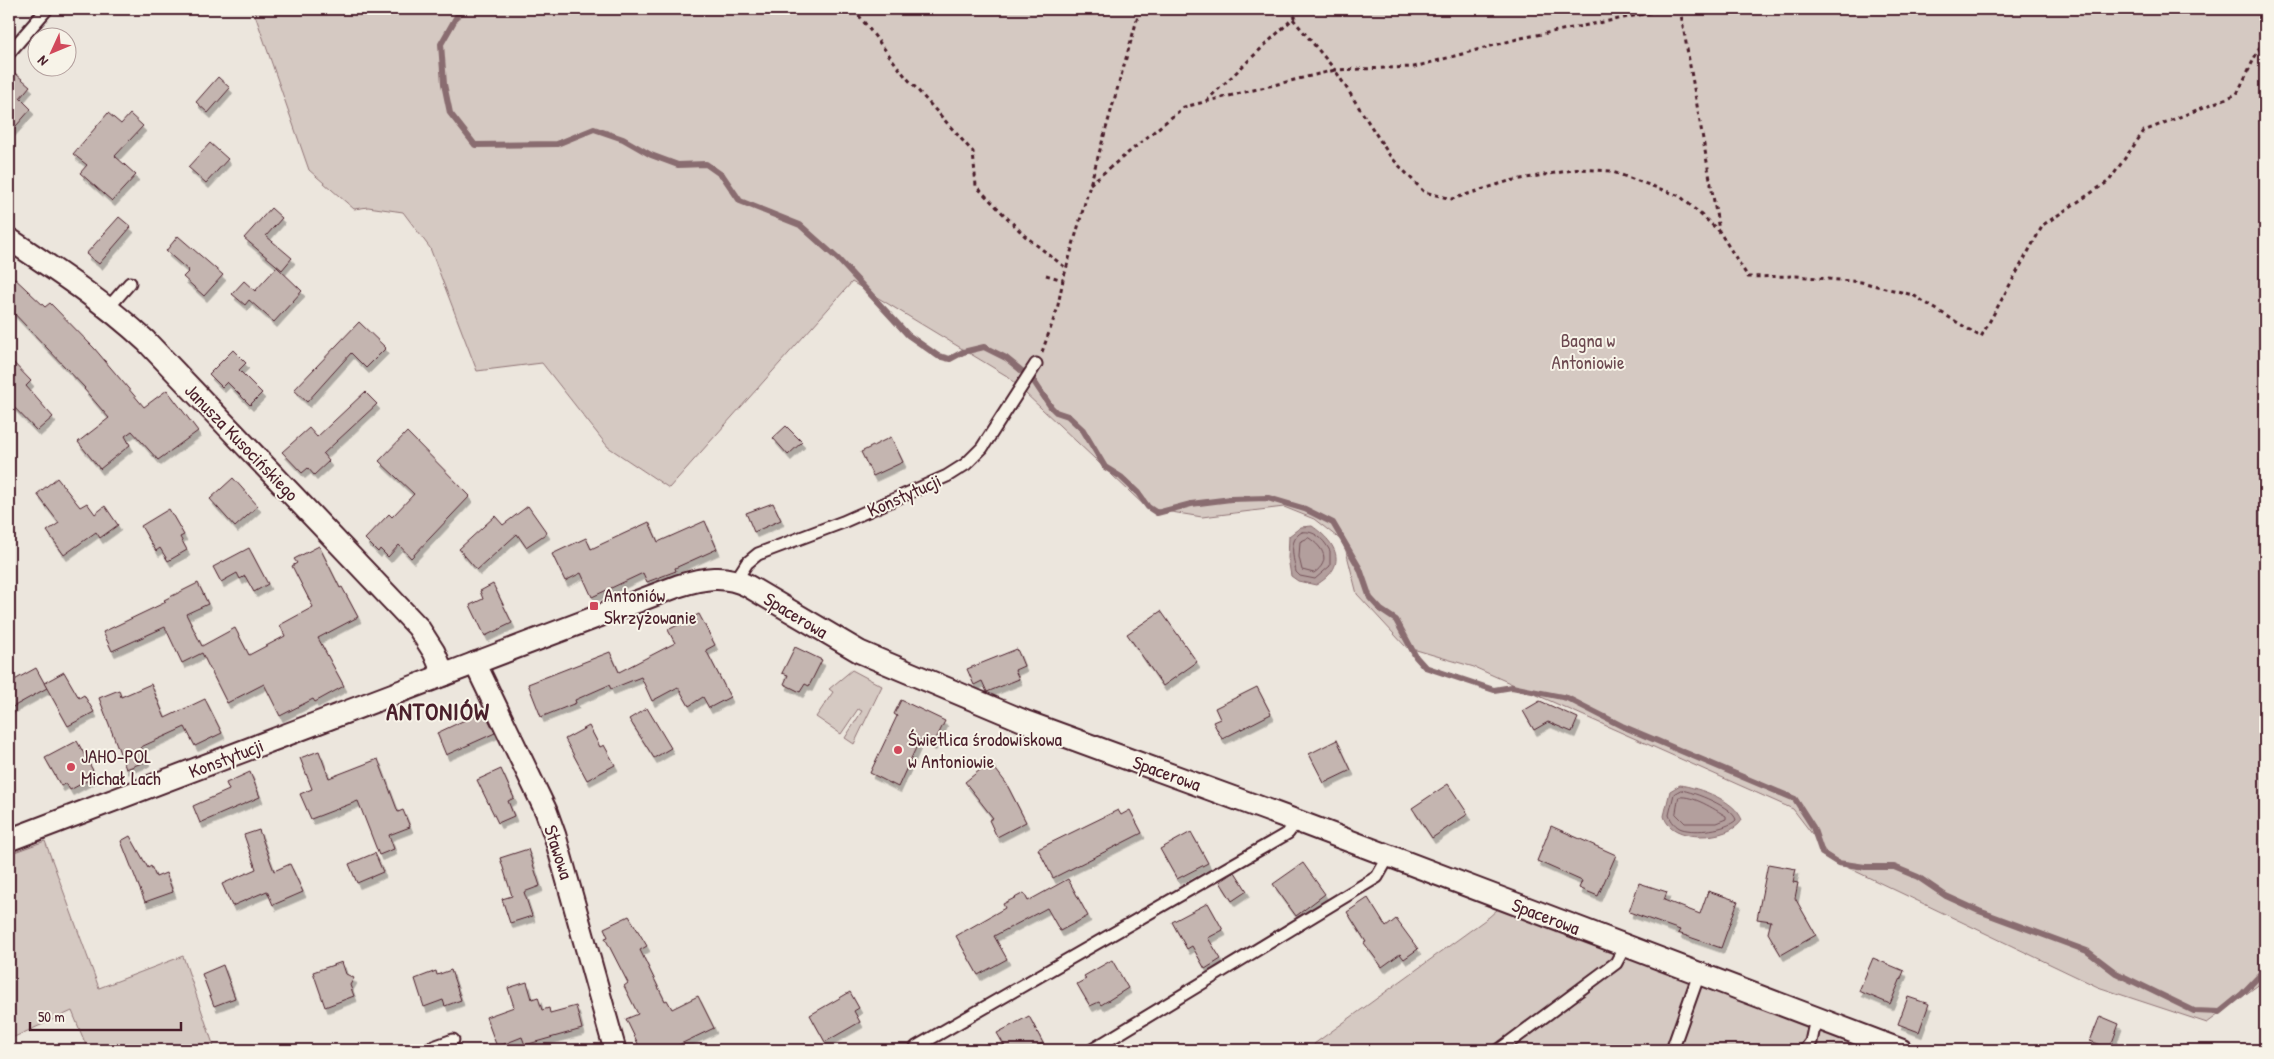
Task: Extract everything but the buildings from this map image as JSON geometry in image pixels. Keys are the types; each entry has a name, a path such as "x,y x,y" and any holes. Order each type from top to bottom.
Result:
{"street":[{"name":"Janusza Kusocińskiego","path":"9,239 108,308 146,341 412,620 428,642 444,675"},
{"name":"Spacerowa","path":"444,675 688,582 716,578 736,580 841,642 884,664 1024,721 1297,820 1901,1050"},
{"name":"Stawowa","path":"475,663 555,836 615,1050"},
{"name":"Konstytucji","path":"9,840 444,675"}],"lane":[{"path":"9,53 48,9"},
{"path":"108,308 130,283"},
{"name":"Konstytucji","path":"736,580 747,563 758,554 843,522 947,476 966,464 982,448 1036,364"},
{"path":"916,1047 1288,834 1297,820"},
{"path":"1092,1050 1377,877 1389,856"},
{"path":"1499,1050 1616,963 1625,946"},
{"path":"1672,1050 1699,974"},
{"path":"1805,1050 1811,1042 1816,1018"},
{"path":"425,1050 453,1040"}],"path":[{"path":"854,9 905,76 973,152 976,186 1025,236 1066,268"},
{"path":"1036,364 1050,332 1066,268 1140,9"},
{"path":"1206,102 1303,9"},
{"path":"1090,184 1184,107 1335,70 1414,67 1521,38 1670,9"},
{"path":"1680,9 1719,230"},
{"path":"1293,19 1335,70 1390,156 1424,192 1452,199 1509,181 1579,168 1610,171 1680,196 1719,230 1748,277 1796,276 1861,282 1913,295 1981,337 2043,225 2109,180 2144,131 2238,94 2265,36"},
{"path":"1046,275 1063,280"}],"green space":[{"name":"Bagna w Antoniowie","path":"253,9 2265,9 2265,980 2207,1023 2098,987 1832,860 1793,809 1474,667 1406,647 1357,594 1346,551 1341,540 1314,519 1284,507 1202,517 1147,508 1007,376 852,282 669,488 608,447 542,363 477,371 430,248 403,212 368,207 354,209 309,170"},
{"path":"852,670 882,686 854,744 845,738 862,711 858,709 841,734 816,717 833,692 829,689"},
{"path":"45,841 99,988 183,956 215,1050 88,1050 72,1011 12,1038 9,1032 9,854"},
{"path":"1498,909 1874,1050 1671,1050 1669,1048 1665,1050 1318,1050 1314,1044"}],"water":[{"path":"1312,526 1328,540 1336,555 1336,563 1333,570 1316,585 1298,581 1291,576 1288,558 1289,536 1301,527"},
{"path":"1680,785 1716,796 1732,807 1742,820 1726,832 1714,835 1688,835 1677,831 1669,825 1664,816 1670,791"}],"waterway":[{"path":"461,9 441,44 444,84 450,113 475,145 557,144 594,129 623,139 651,155 678,165 706,164 723,176 740,201 800,225 838,259 908,335 938,356 950,359 963,352 984,347 1006,358 1033,380 1056,412 1068,416 1083,430 1105,467 1121,477 1138,493 1148,507 1157,513 1191,504 1231,499 1268,498 1305,509 1333,523 1360,569 1370,598 1381,610 1396,620 1416,657 1425,667 1494,690 1512,687 1567,698 1622,726 1795,799 1813,827 1822,853 1838,863 1865,867 1894,867 1918,877 1946,896 1979,911 2087,951 2116,973 2194,1011 2220,1012 2242,994 2265,970"}],"place":[{"name":"Antoniów Skrzyżowanie","path":"594,606"},
{"name":"Świetlica środowiskowa w Antoniowie","path":"898,750"},
{"name":"JAHO-POL Michał Lach","path":"71,767"}],"district":[{"name":"ANTONIÓW","path":"438,712"}]}
